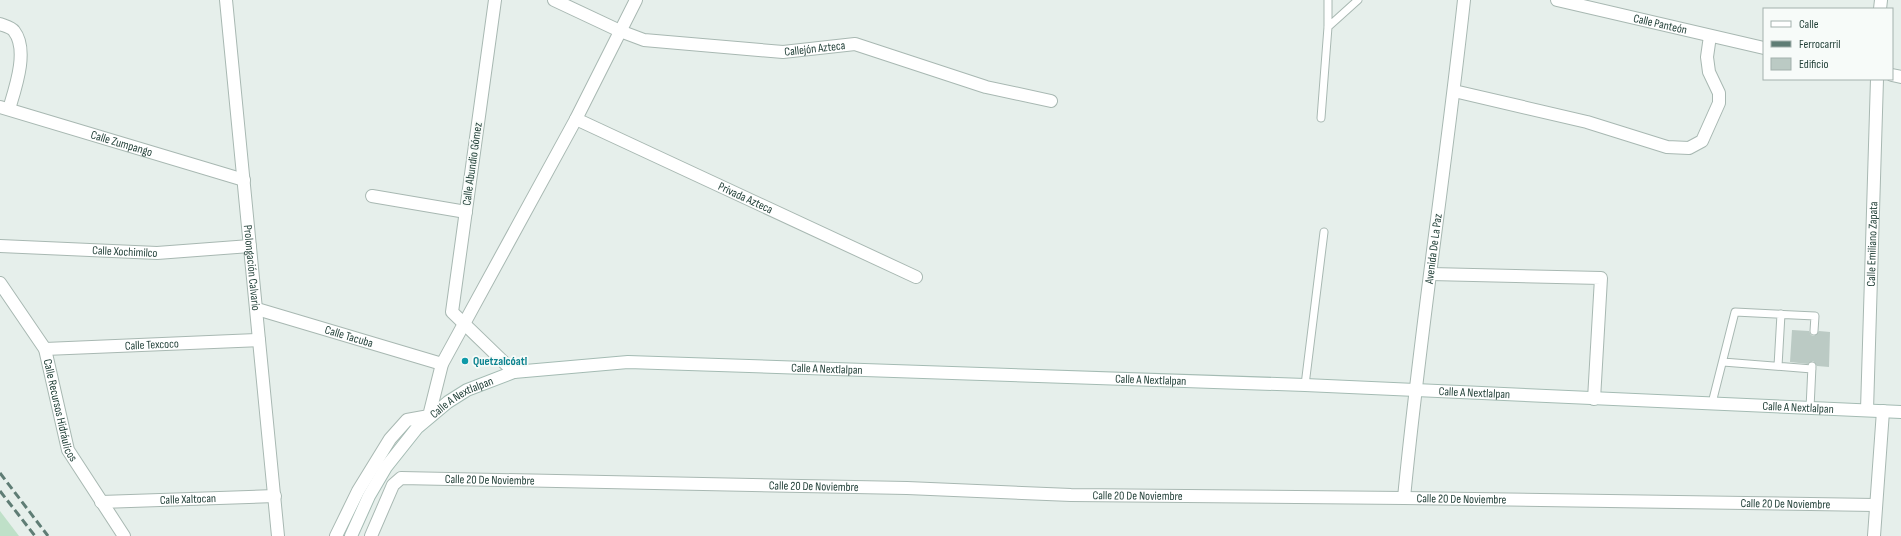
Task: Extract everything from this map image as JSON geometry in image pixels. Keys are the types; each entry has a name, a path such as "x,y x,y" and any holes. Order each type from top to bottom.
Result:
{"street":[{"name":"Prolongación Calvario","path":"226,0 278,536"},
{"name":"Calle Abundio Gómez","path":"463,323 452,312 495,0"},
{"name":"Callejón Azteca","path":"554,0 620,31 644,40 783,52 856,44 986,87 1051,102"},
{"path":"336,536 358,491 390,439 407,420 429,416 442,364 463,323 576,119 636,0"},
{"name":"Avenida De La Paz","path":"1404,498 1414,390 1431,274 1464,0"},
{"name":"Calle Panteón","path":"1557,0 1763,48"},
{"path":"0,24 13,30 17,37 20,59 19,74 4,108"},
{"path":"1454,91 1587,122 1667,147 1689,148 1702,141 1719,103 1719,93 1709,72 1707,58 1710,36"},
{"name":"Calle Emiliano Zapata","path":"1867,410 1877,80"},
{"name":"Calle Zumpango","path":"4,108 244,180"},
{"name":"Privada Azteca","path":"576,119 916,277"},
{"path":"372,196 466,212"},
{"name":"Calle Xochimilco","path":"0,246 157,253 250,246"},
{"path":"1431,274 1601,278 1594,399"},
{"name":"Calle Recursos Hidráulicos","path":"0,283 45,349 68,450 100,502 124,536"},
{"name":"Calle Tacuba","path":"257,309 442,364"},
{"path":"463,323 514,372"},
{"name":"Calle Texcoco","path":"45,349 259,340"},
{"name":"Calle A Nextlalpan","path":"351,536 369,496 386,467 429,416 467,390 514,372 628,362 1305,385 1901,412"},
{"path":"1874,536 1882,411"},
{"name":"Calle 20 De Noviembre","path":"371,536 393,485 401,478 908,488 1071,496 1404,498 1875,505"},
{"name":"Calle Xaltocan","path":"100,502 275,496"}],"lane":[{"path":"1320,118 1328,28 1328,0"},
{"path":"1328,28 1358,0"},
{"path":"1305,385 1324,232"},
{"path":"1712,404 1735,312 1815,316 1814,331"},
{"path":"1778,366 1781,314"},
{"path":"1723,362 1812,368 1810,408"}],"green space":[{"path":"0,511 19,536 0,536"}],"building":[{"path":"1792,330 1809,331 1811,335 1814,336 1819,331 1830,332 1829,367 1817,366 1813,361 1808,364 1790,362"}],"railway":[{"path":"0,473 48,536"},
{"path":"0,491 35,536"}],"place":[{"name":"Quetzalcóatl","path":"465,361"}]}
